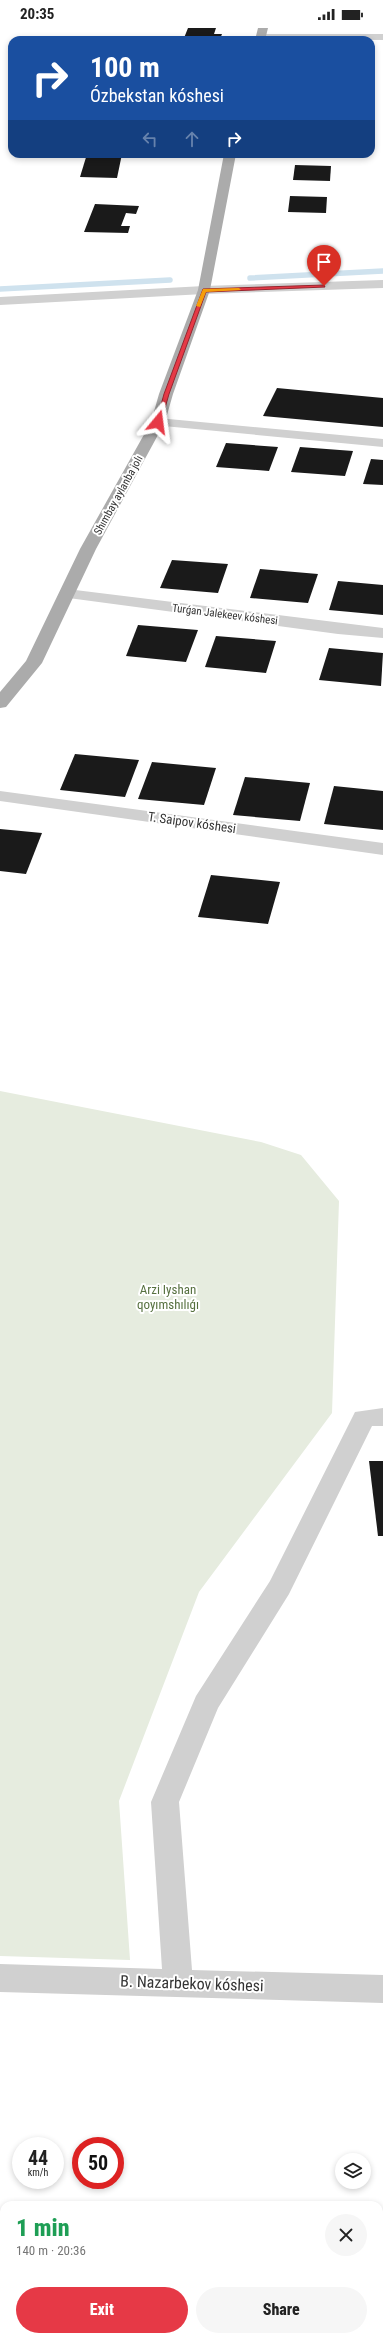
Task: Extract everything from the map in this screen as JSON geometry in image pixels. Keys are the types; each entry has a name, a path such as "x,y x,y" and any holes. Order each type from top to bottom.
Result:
{"main road":[{"name":"Shımbay aylanba jolı","path":"0,703 34,663 88,549 158,422 166,394 204,290 229,158"}],"street":[{"path":"261,35 302,36"},
{"path":"0,301 204,290 383,284"},
{"path":"158,422 383,443"},
{"name":"Turǵan Jalekeev kóshesi","path":"67,594 338,629 383,633"},
{"name":"T. Saipov kóshesi","path":"0,796 383,849"},
{"path":"178,1982 165,1802 206,1704 280,1587 364,1418 383,1417"},
{"name":"B. Nazarbekov kóshesi","path":"0,1978 383,1989"}],"green space":[{"name":"Arzi Iyshan qoyımshılıǵı","path":"0,1091 261,1142 301,1155 339,1201 332,1413 199,1592 119,1801 130,1960 0,1956"}],"building":[{"path":"188,28 216,28 214,34 222,34 221,36 185,36"},
{"path":"86,158 121,158 117,178 80,177"},
{"path":"295,165 331,166 330,181 293,180"},
{"path":"290,196 327,197 326,213 288,212"},
{"path":"95,204 139,206 136,214 126,213 121,226 130,226 128,233 84,232"},
{"path":"277,388 383,398 383,427 263,416"},
{"path":"226,443 278,447 269,471 216,467"},
{"path":"300,447 353,451 345,476 291,472"},
{"path":"371,459 383,460 383,485 363,484"},
{"path":"172,560 228,564 218,593 160,588"},
{"path":"260,569 318,574 308,603 250,598"},
{"path":"338,581 383,585 383,615 329,610"},
{"path":"138,625 198,630 186,662 126,656"},
{"path":"216,636 276,641 266,673 205,667"},
{"path":"329,648 383,653 381,686 319,680"},
{"path":"75,754 139,760 125,797 60,790"},
{"path":"152,762 216,768 204,805 138,799"},
{"path":"245,777 310,783 300,821 233,815"},
{"path":"334,786 383,791 383,830 324,824"},
{"path":"0,829 42,833 26,874 0,871"},
{"path":"211,875 280,882 268,924 198,917"},
{"path":"369,1461 383,1461 383,1536 378,1536"}],"waterway":[{"path":"250,278 383,271"},
{"path":"0,289 170,280"}],"slow traffic":[{"path":"198,306 204,290 239,289"}],"route":[{"path":"158,422 166,394 204,290 324,286"}]}
